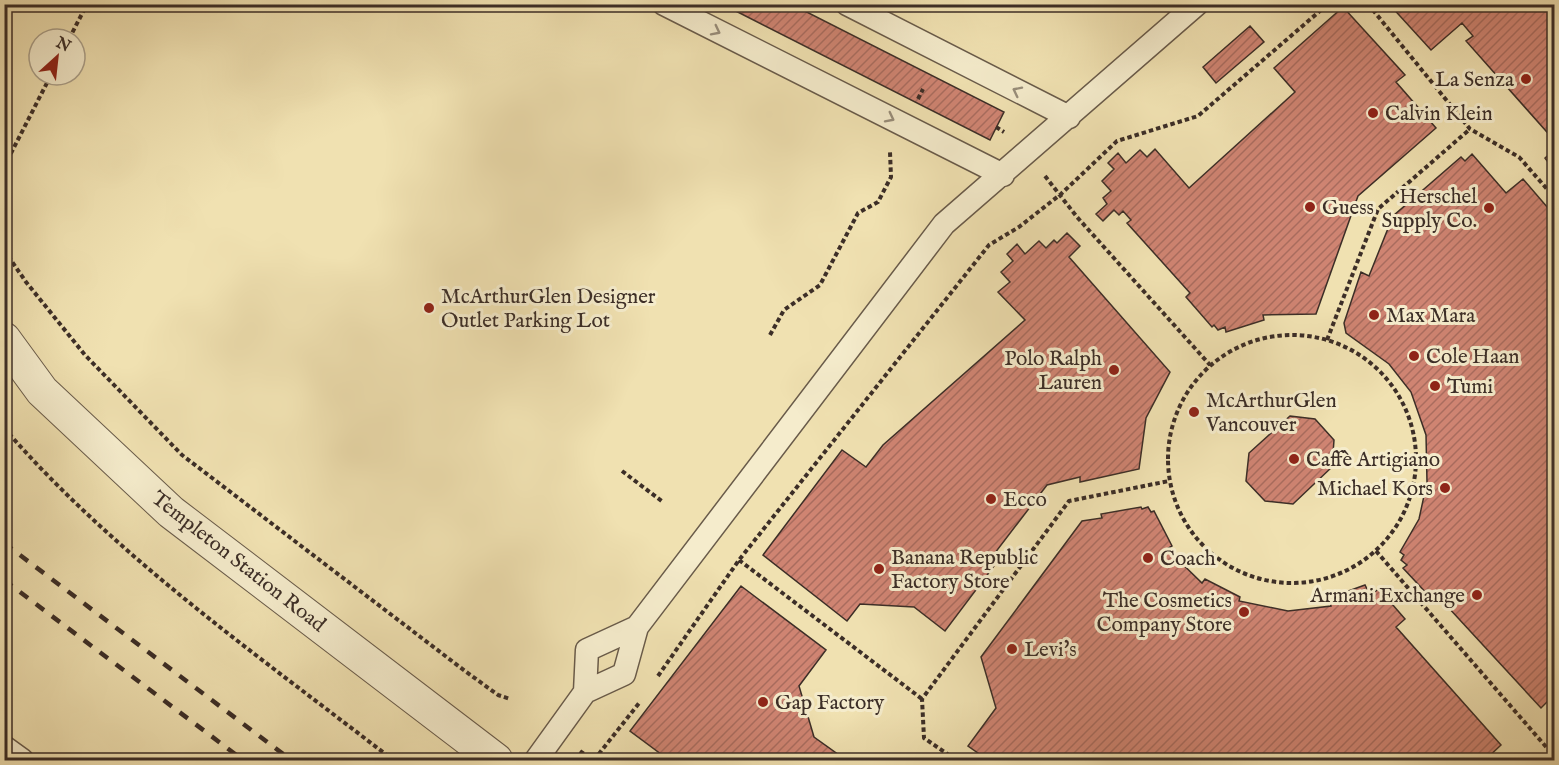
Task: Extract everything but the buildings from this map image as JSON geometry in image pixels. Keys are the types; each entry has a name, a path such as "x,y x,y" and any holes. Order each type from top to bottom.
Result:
{"street":[{"name":"Templeton Station Road","path":"4,339 42,391 171,512 496,760"}],"lane":[{"path":"663,4 1003,175"},
{"path":"847,4 1069,117"},
{"path":"536,760 585,692 624,674 637,627 944,224 1197,4"},
{"path":"585,692 587,650 637,627"},
{"path":"4,747 22,760"}],"path":[{"path":"75,27 87,4"},
{"path":"651,685 739,560 989,245 1019,227 1061,194 1118,141 1198,116 1328,4"},
{"path":"1368,4 1470,129 1519,157 1554,197"},
{"path":"4,167 45,87"},
{"path":"770,335 784,310 820,285 858,213 878,202 891,177 889,141 902,124 922,89"},
{"path":"1327,340 1378,208 1470,129"},
{"path":"1041,171 1077,217 1210,365"},
{"path":"4,250 26,282 85,355 182,455 414,633 498,695 510,699"},
{"path":"1286,335 1327,340 1361,356 1388,381 1407,413 1416,450 1413,488 1399,522 1376,551 1344,572 1308,583 1270,582 1234,570 1204,547 1181,517 1169,482 1169,438 1183,398 1210,365 1245,344 1286,335"},
{"path":"4,428 46,477 147,568 393,760"},
{"path":"622,471 663,502"},
{"path":"956,760 924,738 922,699 1069,501 1169,482"},
{"path":"1376,551 1554,756"},
{"path":"739,560 922,699"},
{"path":"579,751 593,760 644,695"}],"railway":[{"path":"4,543 291,760"},
{"path":"4,580 243,760"}],"place":[{"name":"La Senza","path":"1526,79"},
{"name":"Calvin Klein","path":"1373,113"},
{"name":"Guess","path":"1310,207"},
{"name":"Herschel Supply Co.","path":"1489,208"},
{"name":"McArthurGlen Designer Outlet Parking Lot","path":"429,308"},
{"name":"Max Mara","path":"1374,315"},
{"name":"Cole Haan","path":"1414,356"},
{"name":"Polo Ralph Lauren","path":"1114,370"},
{"name":"Tumi","path":"1435,386"},
{"name":"McArthurGlen Vancouver","path":"1194,412"},
{"name":"Caffè Artigiano","path":"1294,459"},
{"name":"Michael Kors","path":"1445,488"},
{"name":"Ecco","path":"991,499"},
{"name":"Coach","path":"1148,558"},
{"name":"Banana Republic Factory Store","path":"879,569"},
{"name":"Armani Exchange","path":"1477,595"},
{"name":"The Cosmetics Company Store","path":"1244,612"},
{"name":"Levi's","path":"1012,649"},
{"name":"Gap Factory","path":"763,702"}]}
